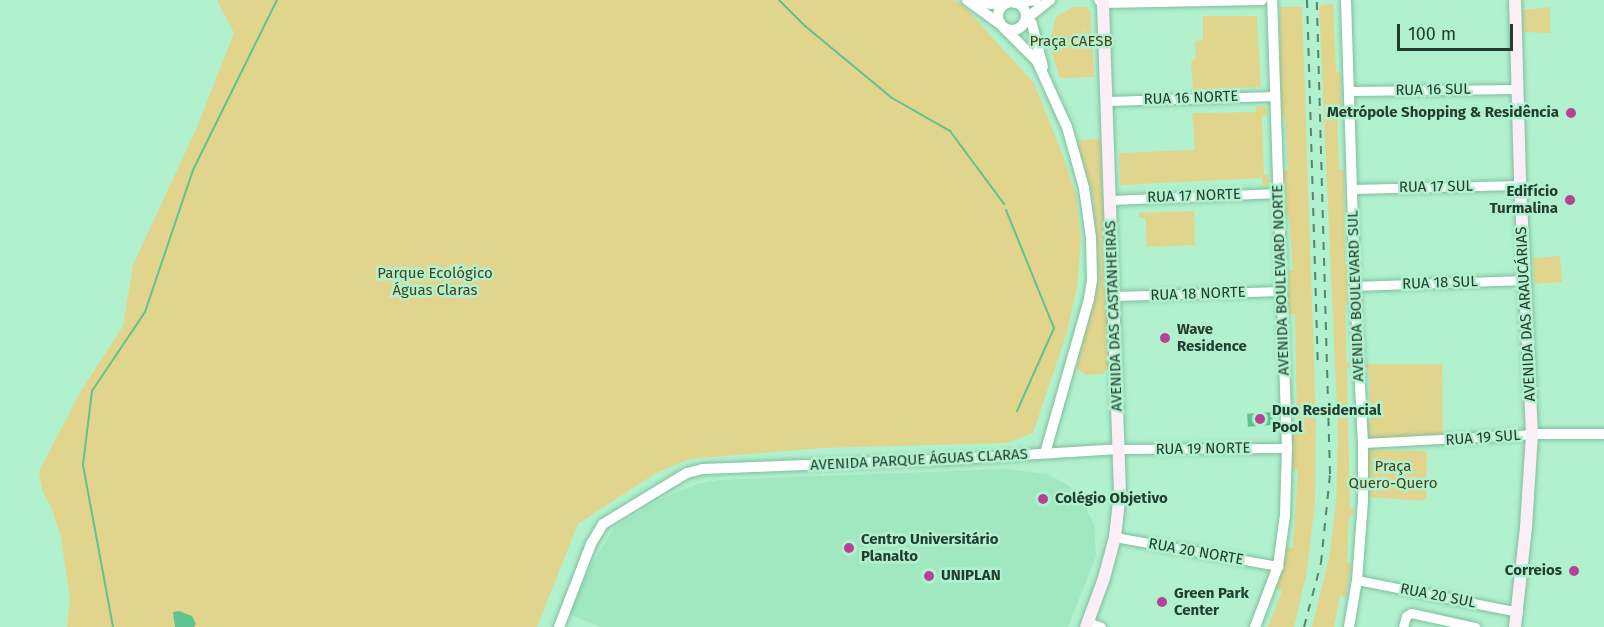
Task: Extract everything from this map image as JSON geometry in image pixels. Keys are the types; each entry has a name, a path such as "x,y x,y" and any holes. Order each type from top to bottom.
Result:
{"main road":[{"name":"AVENIDA DAS ARAUCÁRIAS","path":"1515,0 1520,185 1532,434 1515,627"},
{"name":"AVENIDA DAS CASTANHEIRAS","path":"1087,624 1104,578 1115,537 1120,492 1115,296 1102,1"}],"street":[{"name":"AVENIDA PARQUE ÁGUAS CLARAS","path":"559,627 591,543 603,524 687,473 702,469 942,460 1046,453 1089,299 1092,257 1084,188 1072,140 1037,61 1001,25 967,0"},
{"path":"975,0 991,4 1036,0"},
{"path":"1026,16 1050,0"},
{"path":"1102,1 1272,0"},
{"name":"AVENIDA BOULEVARD NORTE","path":"1255,627 1278,566 1284,515 1287,448 1272,0"},
{"name":"AVENIDA BOULEVARD SUL","path":"1346,0 1355,286 1363,443 1363,501 1357,580 1349,627"},
{"path":"1011,3 1024,9 1026,16 1023,25 1016,30 1001,25 998,13 1011,3"},
{"name":"AVENIDA PARQUE ÁGUAS CLARAS","path":"1026,16 1032,24 1046,79"},
{"name":"RUA 16 SUL","path":"1349,91 1518,89"},
{"name":"RUA 16 NORTE","path":"1107,101 1275,96"},
{"name":"RUA 17 SUL","path":"1352,189 1520,185"},
{"name":"RUA 17 NORTE","path":"1111,200 1278,193"},
{"name":"RUA 18 SUL","path":"1355,286 1525,280"},
{"name":"RUA 18 NORTE","path":"1115,296 1282,291"},
{"name":"RUA 19 SUL","path":"1363,443 1532,434 1604,434"},
{"name":"RUA 19 NORTE","path":"1119,449 1287,448"},
{"path":"1046,453 1119,449"},
{"name":"RUA 20 NORTE","path":"1115,537 1278,566"},
{"name":"RUA 20 SUL","path":"1357,580 1518,612"},
{"path":"1403,627 1406,616 1411,613 1448,624 1475,627"},
{"path":"1087,624 1101,627"}],"shaded area":[{"name":"Duo Residencial Pool","path":"1272,412 1273,425 1248,427 1247,414"},
{"name":"Centro Universitário Planalto","path":"1007,469 1047,474 1068,485 1078,495 1094,524 1096,556 1068,627 601,627 569,614 589,569 614,528 659,500 697,484 719,480"},
{"path":"179,611 192,616 196,624 194,627 175,627 173,612"}],"green space":[{"name":"Parque Ecológico Águas Claras","path":"217,0 954,0 962,4 1034,83 1076,195 1081,237 1077,287 1067,332 1033,433 1007,443 822,448 690,459 656,473 578,524 537,627 67,627 70,599 61,538 52,509 42,490 39,471 81,391 123,326 133,265 197,127 234,33"},
{"path":"1333,3 1336,72 1340,72 1342,111 1337,113 1339,169 1344,170 1345,264 1349,265 1349,304 1345,305 1347,363 1352,363 1351,367 1347,368 1350,509 1354,510 1354,515 1349,517 1347,562 1351,563 1346,597 1340,596 1334,627 1312,627 1329,559 1336,503 1338,430 1319,6"},
{"name":"Praça CAESB","path":"1073,7 1086,7 1090,11 1094,77 1060,78 1049,44 1056,17"},
{"path":"1280,7 1302,7 1316,420 1315,502 1307,571 1294,627 1268,627 1282,591 1276,588 1283,569 1286,547 1293,548 1298,470 1292,469 1292,423 1297,422 1295,314 1289,314 1288,271 1293,270 1289,215 1284,215 1283,170 1288,170 1285,115 1280,115"},
{"path":"1550,7 1550,33 1523,32 1523,10"},
{"path":"1203,16 1257,16 1261,87 1193,90 1191,62 1196,57 1195,41 1203,40"},
{"path":"1256,106 1264,106 1267,110 1267,115 1262,116 1264,175 1269,175 1270,185 1263,186 1262,178 1120,185 1119,153 1195,150 1192,113 1256,112"},
{"path":"1100,139 1110,366 1102,374 1086,375 1076,368 1099,278 1093,196 1077,140"},
{"path":"1194,211 1195,245 1147,247 1145,218 1139,218 1139,213"},
{"path":"1560,256 1562,282 1535,284 1533,258"},
{"path":"1364,364 1442,364 1443,437 1366,440 1365,424 1371,422 1369,370 1365,370"},
{"name":"Praça Quero-Quero","path":"1368,450 1427,451 1426,498 1421,501 1370,497 1366,492"}],"waterway":[{"path":"113,627 83,465 92,391 145,312 193,170 277,0"},
{"path":"779,0 805,26 892,98 950,131 1004,204"},
{"path":"1006,210 1054,328 1017,411"}],"railway":[{"path":"1307,0 1318,368"},
{"path":"1304,627 1321,563 1330,474 1317,0"}],"place":[{"name":"Metrópole Shopping & Residência","path":"1571,113"},
{"name":"Edifício Turmalina","path":"1570,200"},
{"name":"Wave Residence","path":"1165,338"},
{"name":"Duo Residencial Pool","path":"1260,419"},
{"name":"Colégio Objetivo","path":"1043,499"},
{"name":"Centro Universitário Planalto","path":"849,548"},
{"name":"Correios","path":"1574,571"},
{"name":"UNIPLAN","path":"929,576"},
{"name":"Green Park Center","path":"1162,602"}]}
